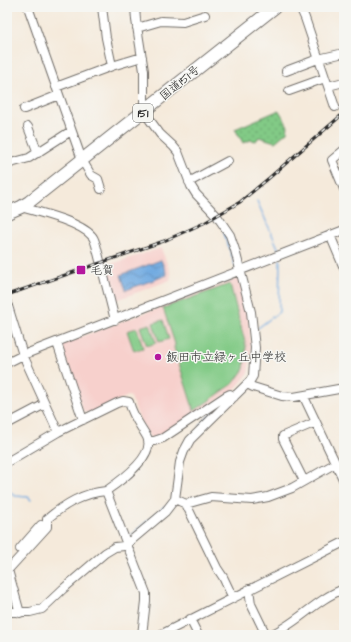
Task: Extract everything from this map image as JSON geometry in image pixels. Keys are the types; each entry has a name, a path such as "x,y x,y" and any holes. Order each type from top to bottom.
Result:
{"highway":[{"name":"国道151号","path":"8,212 21,207 144,112 275,7"}],"street":[{"path":"28,7 82,160 91,175 98,179 101,189"},
{"path":"102,7 106,38 112,66"},
{"path":"136,7 144,80 144,112 160,134 178,152 189,182 196,194 214,211 230,235 251,312 255,348 253,376 248,384 232,396 163,438 148,441"},
{"path":"300,7 335,107"},
{"path":"139,27 161,21 183,22 205,15"},
{"path":"286,71 318,59 344,53"},
{"path":"24,109 57,91 112,66 142,57"},
{"path":"289,91 326,82 344,82"},
{"path":"28,127 38,153"},
{"path":"7,164 29,158 71,131"},
{"path":"344,150 332,160 344,189"},
{"path":"189,182 228,161"},
{"path":"21,207 67,221 83,229 92,236 96,245 115,320"},
{"path":"7,364 24,355 344,230"},
{"path":"330,235 344,268"},
{"path":"7,303 24,355 58,432"},
{"path":"57,343 83,420"},
{"path":"248,384 282,396 294,397 304,397 344,388"},
{"path":"7,612 30,612 42,609 105,553 122,546 165,512 175,500 178,476 184,451 190,440 232,396"},
{"path":"304,397 344,481"},
{"path":"7,462 58,432 123,401 129,402 137,424 148,441 146,452 138,465 106,491 78,498 70,502 48,519 20,549"},
{"path":"7,424 46,404"},
{"path":"304,481 283,439 283,436 316,422"},
{"path":"175,500 186,504 212,497 252,500 268,498 281,493 336,463"},
{"path":"106,491 122,546 146,593 142,635"},
{"path":"186,504 233,598"},
{"path":"20,612 8,570 47,527 48,519"},
{"path":"160,635 344,542"},
{"path":"249,589 251,604 266,635"},
{"path":"270,635 284,632 331,594 344,589"},
{"path":"190,619 198,635"}],"shaded area":[{"path":"161,248 171,274 170,280 114,301 105,266"},
{"name":"飯田市立緑ヶ丘中学校","path":"239,278 249,319 251,352 248,374 236,388 166,434 151,439 140,421 131,397 128,396 90,414 83,411 62,348 64,343"}],"green space":[{"path":"277,111 280,112 288,126 287,132 275,142 259,137 256,141 251,140 243,143 235,129"},
{"path":"230,284 246,346 244,369 233,384 194,411 163,308"},
{"path":"163,320 169,339 159,342 153,323"},
{"path":"150,324 156,343 147,346 140,327"},
{"path":"137,328 143,348 134,351 127,331"}],"water":[{"path":"161,260 167,275 126,290 121,275"}],"waterway":[{"path":"171,149 184,178"},
{"path":"257,201 279,250"},
{"path":"224,233 236,268"},
{"path":"258,328 279,312 280,259"},
{"path":"200,425 216,409"},
{"path":"7,489 15,496 28,497 31,500"},
{"path":"130,536 165,506"}],"railway":[{"path":"7,295 164,241 204,223 240,202 344,113"}],"place":[{"name":"毛賀","path":"81,270"},
{"name":"飯田市立緑ヶ丘中学校","path":"158,357"}]}
